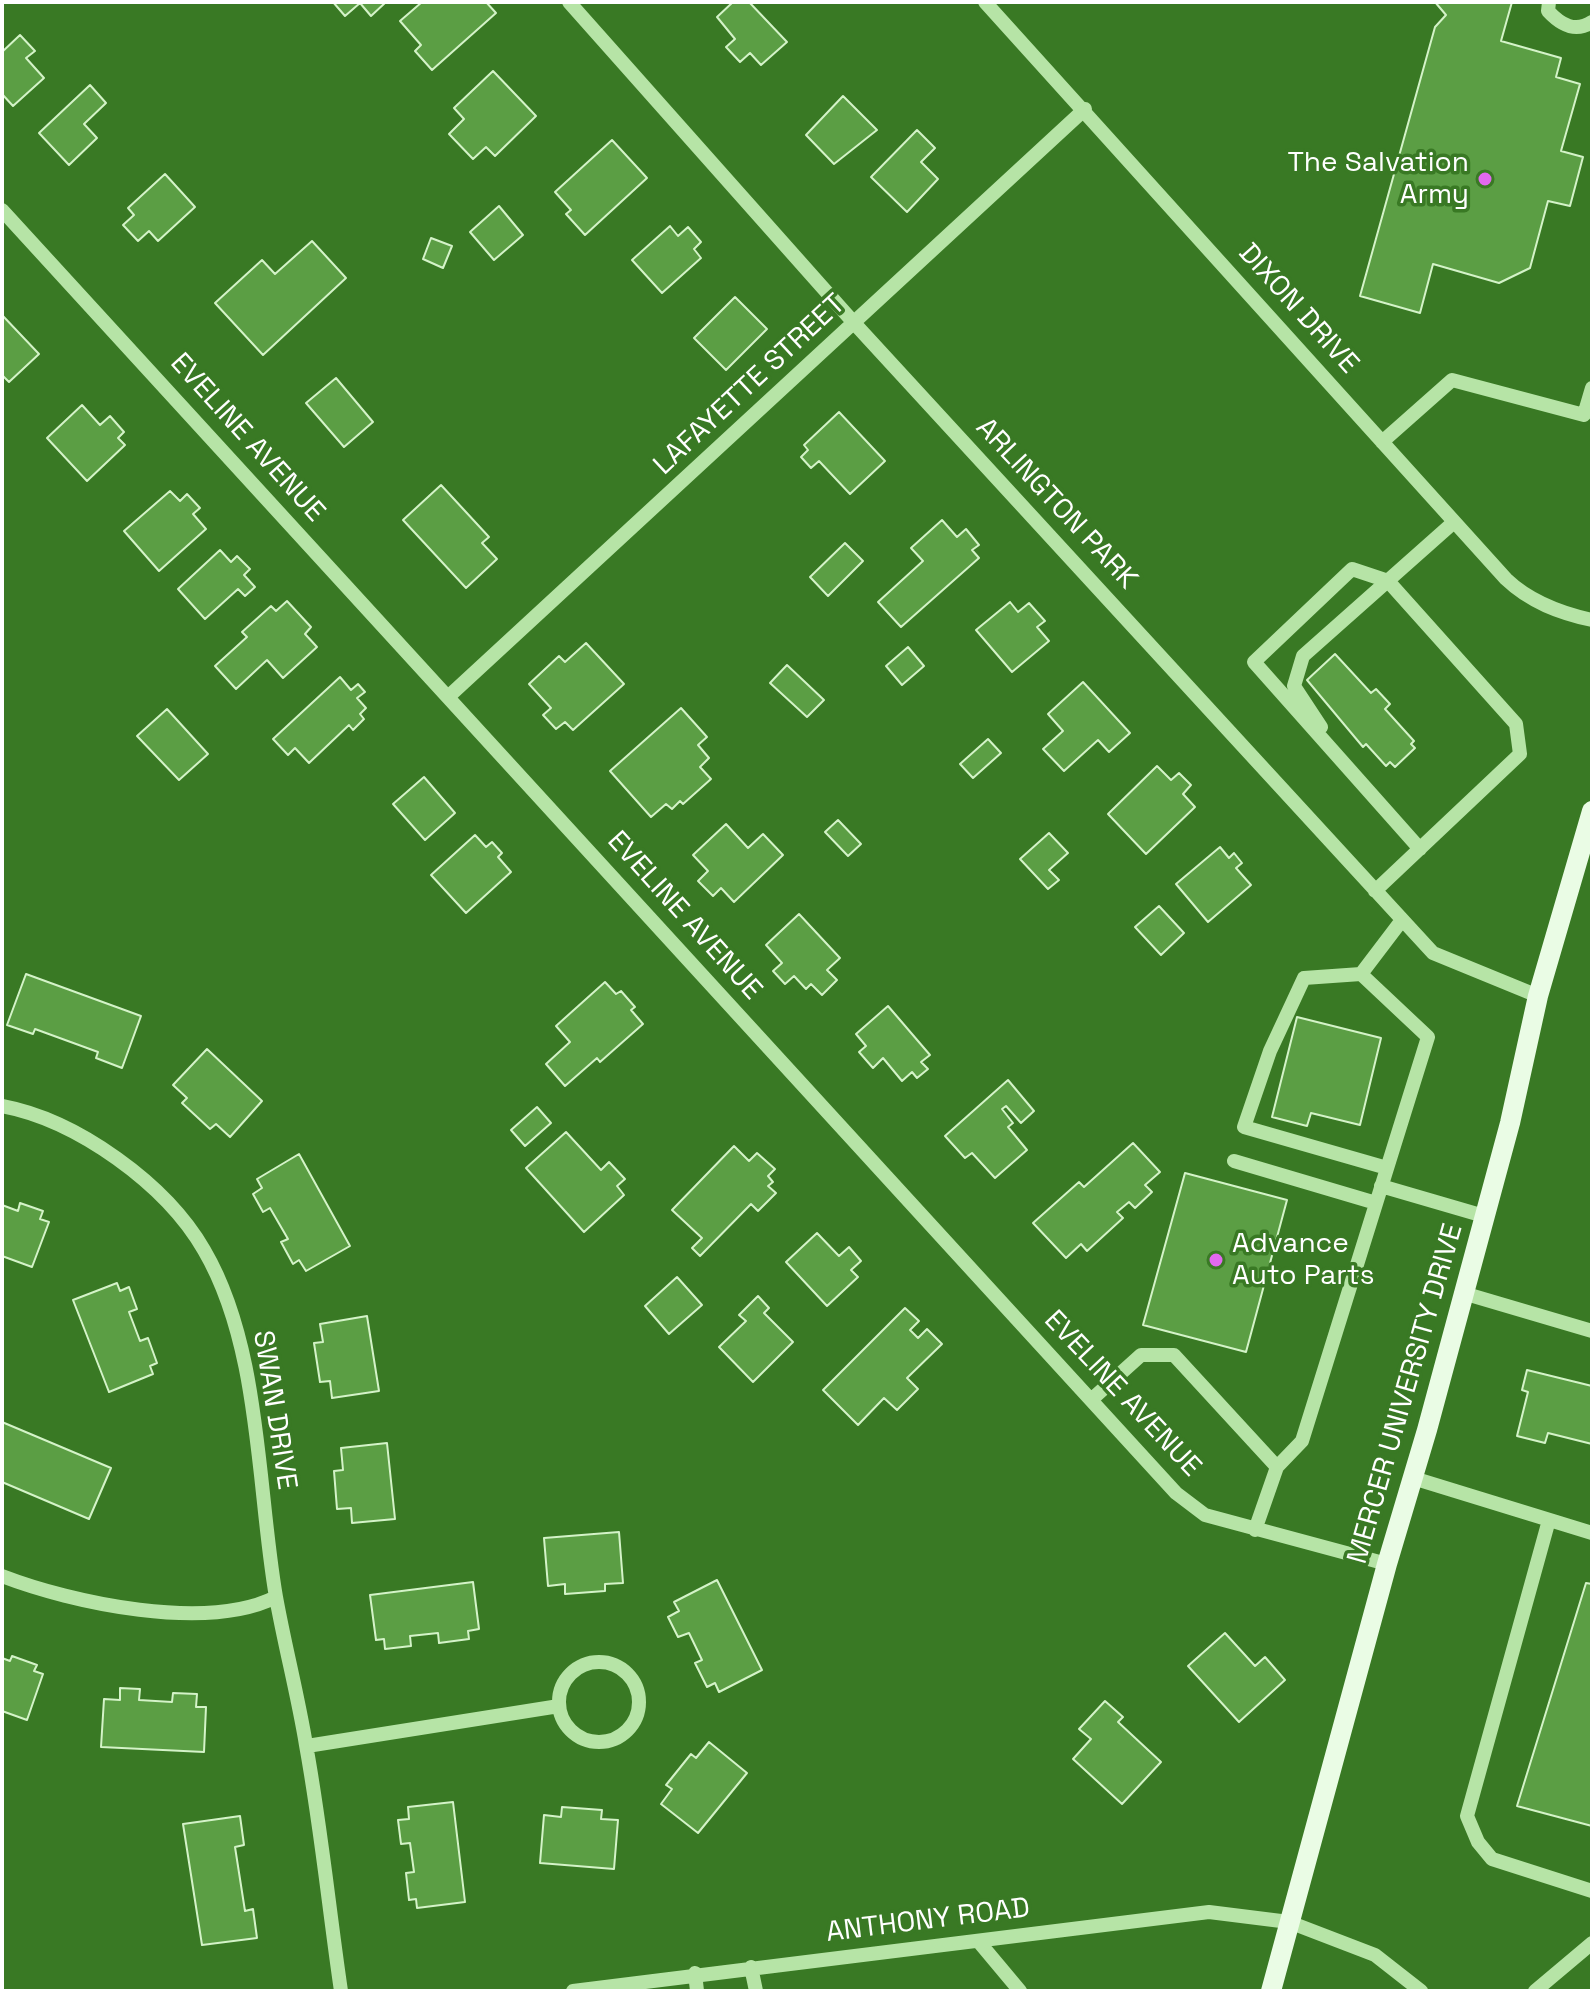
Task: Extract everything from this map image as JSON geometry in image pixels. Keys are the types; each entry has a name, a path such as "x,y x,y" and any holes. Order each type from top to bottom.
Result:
{"main road":[{"name":"MERCER UNIVERSITY DRIVE","path":"1271,1991 1484,1216 1538,996 1592,811"}],"street":[{"name":"ARLINGTON PARK","path":"569,2 855,324 1433,953 1538,996"},
{"name":"DIXON DRIVE","path":"985,2 1519,591 1559,613 1592,620"},
{"path":"1549,2 1548,11 1559,23 1574,28 1592,22"},
{"name":"LAFAYETTE STREET","path":"448,697 1085,109"},
{"name":"EVELINE AVENUE","path":"2,210 1176,1493 1205,1515 1387,1564"},
{"path":"1382,442 1452,380 1584,415 1592,388"},
{"path":"1349,771 1294,686 1303,656 1454,522"},
{"path":"1375,891 1420,849 1520,754 1516,724 1388,581 1352,569 1254,662 1420,849"},
{"path":"1361,974 1402,920"},
{"path":"1255,1530 1277,1467 1302,1441 1428,1037 1361,974 1304,978 1270,1051 1244,1127 1387,1168"},
{"name":"SWAN DRIVE","path":"2,1106 23,1110 64,1129 137,1173 175,1211 203,1248 220,1281 242,1345 276,1597 307,1746 341,1991"},
{"path":"1234,1161 1376,1203"},
{"path":"1381,1186 1484,1216"},
{"path":"1463,1293 1592,1331"},
{"path":"1091,1400 1141,1355 1174,1355 1277,1467"},
{"path":"1413,1478 1592,1533"},
{"path":"1549,1520 1467,1816 1478,1842 1492,1859 1592,1891"},
{"path":"2,1576 33,1588 145,1612 236,1611 255,1608 276,1597"},
{"path":"586,1663 613,1663 625,1670 639,1692 636,1719 618,1738 606,1742 580,1738 562,1719 559,1706 565,1680 586,1663"},
{"path":"307,1746 559,1706"},
{"name":"ANTHONY ROAD","path":"573,1991 695,1973 979,1942 1209,1912 1289,1922 1375,1955 1421,1991"},
{"path":"979,1942 1020,1991"},
{"path":"1535,1991 1592,1943"},
{"path":"751,1967 756,1991"},
{"path":"695,1973 697,1991"}],"building":[{"path":"333,2 386,2 371,16 360,3 345,16"},
{"path":"422,2 486,2 496,13 432,70 415,51 421,45 400,21"},
{"path":"733,2 749,2 787,42 761,65 750,53 740,62 726,47 735,39 717,17"},
{"name":"The Salvation Army","path":"1435,2 1512,2 1501,41 1561,58 1556,77 1580,84 1561,151 1583,157 1570,206 1548,201 1530,268 1499,283 1433,264 1420,313 1360,296 1435,27 1446,15"},
{"path":"20,35 35,51 26,58 44,78 13,106 2,94 2,52"},
{"path":"493,71 536,116 495,156 486,147 473,159 449,134 464,119 454,108"},
{"path":"90,85 106,103 84,124 97,138 69,165 39,133"},
{"path":"843,96 877,130 834,164 806,135"},
{"path":"917,130 935,148 921,162 938,179 907,212 871,177"},
{"path":"612,140 647,178 585,235 566,214 571,210 555,192"},
{"path":"165,174 195,207 158,241 149,231 138,241 123,225 134,215 128,208"},
{"path":"499,206 523,235 494,260 470,232"},
{"path":"670,226 678,236 688,227 701,242 694,249 701,258 662,293 632,260"},
{"path":"431,238 452,246 443,268 423,259"},
{"path":"312,241 346,278 263,355 215,303 262,260 275,274"},
{"path":"735,297 767,329 726,370 694,338"},
{"path":"2,315 39,354 9,382 2,375"},
{"path":"336,378 373,422 344,447 306,403"},
{"path":"82,405 100,425 110,416 124,432 118,438 125,445 87,481 47,438"},
{"path":"839,412 885,461 850,494 819,461 811,468 801,457 808,450 804,445"},
{"path":"441,485 489,537 482,543 497,559 466,588 403,520"},
{"path":"170,491 180,501 187,494 200,508 193,514 206,529 159,571 124,531"},
{"path":"942,520 957,537 966,529 979,545 972,550 979,558 901,627 878,602 923,561 911,548"},
{"path":"845,543 863,561 828,596 810,577"},
{"path":"220,550 231,562 237,556 250,569 244,575 255,587 245,596 238,589 205,619 178,589"},
{"path":"287,601 311,627 305,634 317,647 283,678 267,660 236,689 215,666 247,637 242,632 271,606 276,611"},
{"path":"1010,602 1018,612 1029,603 1045,621 1037,627 1049,641 1012,672 976,630"},
{"path":"586,643 624,684 573,730 565,722 556,729 543,715 551,708 529,684 559,656 565,662"},
{"path":"908,647 924,666 902,685 886,666"},
{"path":"1335,654 1371,693 1376,689 1390,704 1385,709 1414,741 1411,744 1415,748 1395,767 1390,762 1386,766 1366,744 1363,747 1307,680"},
{"path":"787,665 824,700 807,717 770,683"},
{"path":"340,677 351,690 358,684 365,692 357,698 366,708 360,714 364,719 353,730 349,725 309,763 295,748 288,755 273,739"},
{"path":"1083,682 1130,733 1109,752 1098,740 1064,771 1043,749 1063,731 1048,714"},
{"path":"681,708 707,737 698,745 709,758 700,767 711,779 683,804 680,801 672,809 666,804 651,817 610,771"},
{"path":"167,709 208,754 179,780 137,736"},
{"path":"988,739 1001,753 973,778 960,764"},
{"path":"1157,766 1171,780 1179,773 1191,785 1183,794 1195,807 1146,854 1108,814"},
{"path":"424,777 455,813 425,840 393,804"},
{"path":"838,820 861,844 848,856 825,832"},
{"path":"726,824 748,848 763,834 783,855 734,902 721,888 713,896 698,881 708,871 693,855"},
{"path":"1049,833 1068,853 1049,870 1059,880 1048,889 1020,859"},
{"path":"475,835 486,847 492,842 502,853 498,857 511,872 466,913 431,875"},
{"path":"1220,847 1229,858 1234,853 1242,863 1236,868 1251,885 1208,922 1176,884"},
{"path":"1159,906 1184,933 1161,955 1135,927"},
{"path":"799,914 840,958 827,970 837,980 822,995 811,984 806,989 794,976 785,984 773,971 782,963 766,945"},
{"path":"26,974 141,1016 122,1068 96,1058 98,1052 35,1029 33,1034 7,1025"},
{"path":"605,982 616,994 621,991 635,1007 631,1010 643,1024 600,1062 597,1058 565,1086 546,1064 570,1042 556,1026"},
{"path":"888,1006 930,1055 921,1062 928,1069 917,1078 912,1072 902,1081 883,1058 873,1068 859,1052 866,1046 856,1034"},
{"path":"1297,1017 1381,1038 1360,1125 1311,1113 1307,1126 1272,1117"},
{"path":"207,1049 262,1101 230,1137 216,1124 210,1129 182,1103 187,1098 173,1085"},
{"path":"1008,1080 1034,1111 1021,1123 1006,1106 1002,1109 1013,1123 1008,1127 1027,1150 995,1178 972,1153 965,1158 945,1136"},
{"path":"537,1107 551,1123 525,1146 511,1130"},
{"path":"566,1132 601,1170 609,1162 625,1179 617,1186 624,1195 584,1232 526,1168"},
{"path":"1133,1143 1160,1172 1145,1185 1152,1192 1135,1208 1129,1202 1117,1212 1123,1218 1087,1251 1081,1244 1066,1258 1033,1223 1079,1182 1084,1187"},
{"path":"734,1146 749,1161 757,1153 775,1169 768,1176 773,1182 768,1186 776,1193 758,1211 751,1204 700,1256 692,1248 702,1238 672,1210"},
{"path":"299,1154 350,1246 306,1271 299,1260 293,1264 281,1242 288,1239 270,1208 263,1212 253,1194 262,1188 257,1179"},
{"path":"1185,1173 1287,1200 1246,1352 1143,1325"},
{"path":"20,1203 43,1211 40,1219 49,1222 32,1267 2,1256 2,1205 18,1211"},
{"path":"817,1233 839,1256 849,1247 861,1261 851,1270 858,1277 827,1306 786,1262"},
{"path":"677,1277 702,1305 669,1334 645,1306"},
{"path":"117,1283 120,1291 129,1287 137,1309 129,1312 140,1341 148,1338 157,1363 150,1366 153,1374 109,1392 73,1300"},
{"path":"758,1296 769,1308 764,1313 793,1342 753,1382 719,1347 746,1321 739,1315"},
{"path":"905,1308 919,1321 910,1330 918,1338 927,1329 942,1344 907,1378 918,1389 897,1410 884,1398 858,1425 823,1390"},
{"path":"367,1316 379,1391 332,1398 330,1381 320,1382 314,1343 323,1342 320,1324"},
{"path":"1527,1370 1592,1386 1592,1444 1548,1433 1545,1443 1517,1436 1528,1392 1522,1390"},
{"path":"2,1422 111,1468 89,1519 2,1482"},
{"path":"387,1443 395,1519 352,1523 351,1508 337,1509 334,1471 343,1470 341,1448"},
{"path":"619,1532 623,1583 605,1584 605,1591 565,1594 565,1584 548,1586 544,1538"},
{"path":"717,1580 762,1670 719,1692 715,1683 707,1687 695,1663 702,1660 689,1633 678,1637 668,1617 679,1611 674,1602"},
{"path":"473,1582 479,1629 468,1631 469,1639 439,1643 438,1633 410,1636 411,1646 385,1649 384,1639 376,1640 370,1595"},
{"path":"1586,1583 1592,1584 1592,1826 1517,1806"},
{"path":"1225,1633 1255,1666 1265,1657 1285,1680 1239,1722 1188,1666"},
{"path":"12,1656 37,1665 34,1671 43,1674 27,1720 2,1711 2,1658 10,1661"},
{"path":"120,1688 140,1689 139,1700 172,1702 173,1693 197,1694 196,1707 206,1707 204,1752 101,1747 104,1699 120,1700"},
{"path":"1105,1701 1123,1717 1118,1722 1161,1762 1122,1804 1073,1759 1091,1739 1079,1729"},
{"path":"709,1742 747,1773 698,1833 661,1804 672,1789 666,1785 691,1754 696,1758"},
{"path":"453,1802 465,1902 417,1908 416,1899 409,1900 406,1873 414,1872 410,1843 401,1844 398,1820 409,1819 408,1807"},
{"path":"562,1807 602,1810 601,1819 618,1820 614,1869 540,1863 544,1815 561,1817"},
{"path":"240,1816 244,1845 235,1847 245,1911 253,1909 257,1938 202,1945 183,1824"}],"place":[{"name":"The Salvation Army","path":"1485,179"},
{"name":"Advance Auto Parts","path":"1216,1260"}]}
